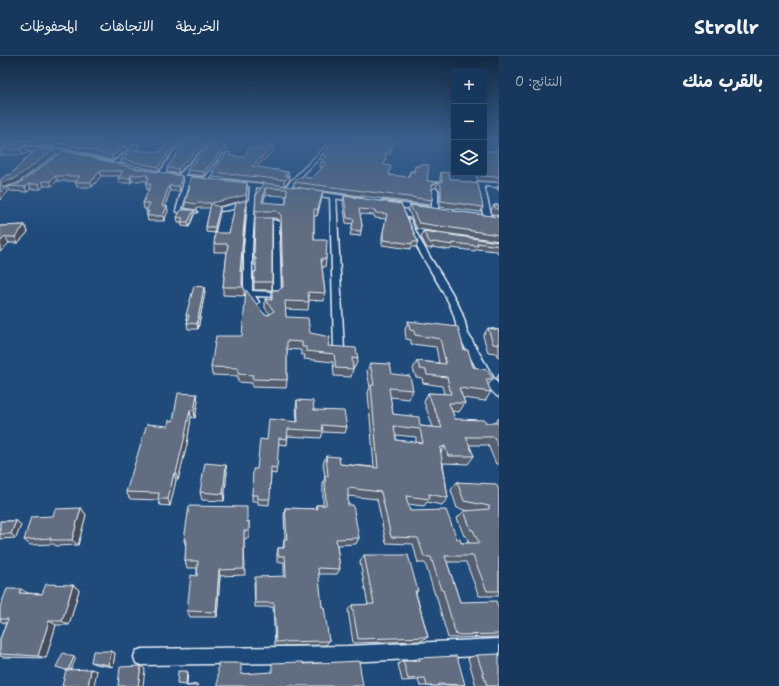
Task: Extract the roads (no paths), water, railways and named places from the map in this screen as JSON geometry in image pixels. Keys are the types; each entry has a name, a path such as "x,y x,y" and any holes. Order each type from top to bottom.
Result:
{"street":[{"path":"157,175 162,169"},
{"path":"180,177 187,169"},
{"path":"206,180 215,169"},
{"path":"293,190 310,169"},
{"path":"157,175 293,190 445,212"},
{"path":"188,178 179,211 194,212"},
{"path":"487,218 480,184 499,185"},
{"path":"253,185 248,248 248,293 260,309"},
{"path":"435,190 435,211"},
{"path":"333,196 339,350"},
{"path":"217,209 252,202"},
{"path":"402,206 417,232 462,324 462,332 499,393"},
{"path":"248,293 277,295 276,222 250,222"},
{"path":"142,657 347,654 499,647"}]}
